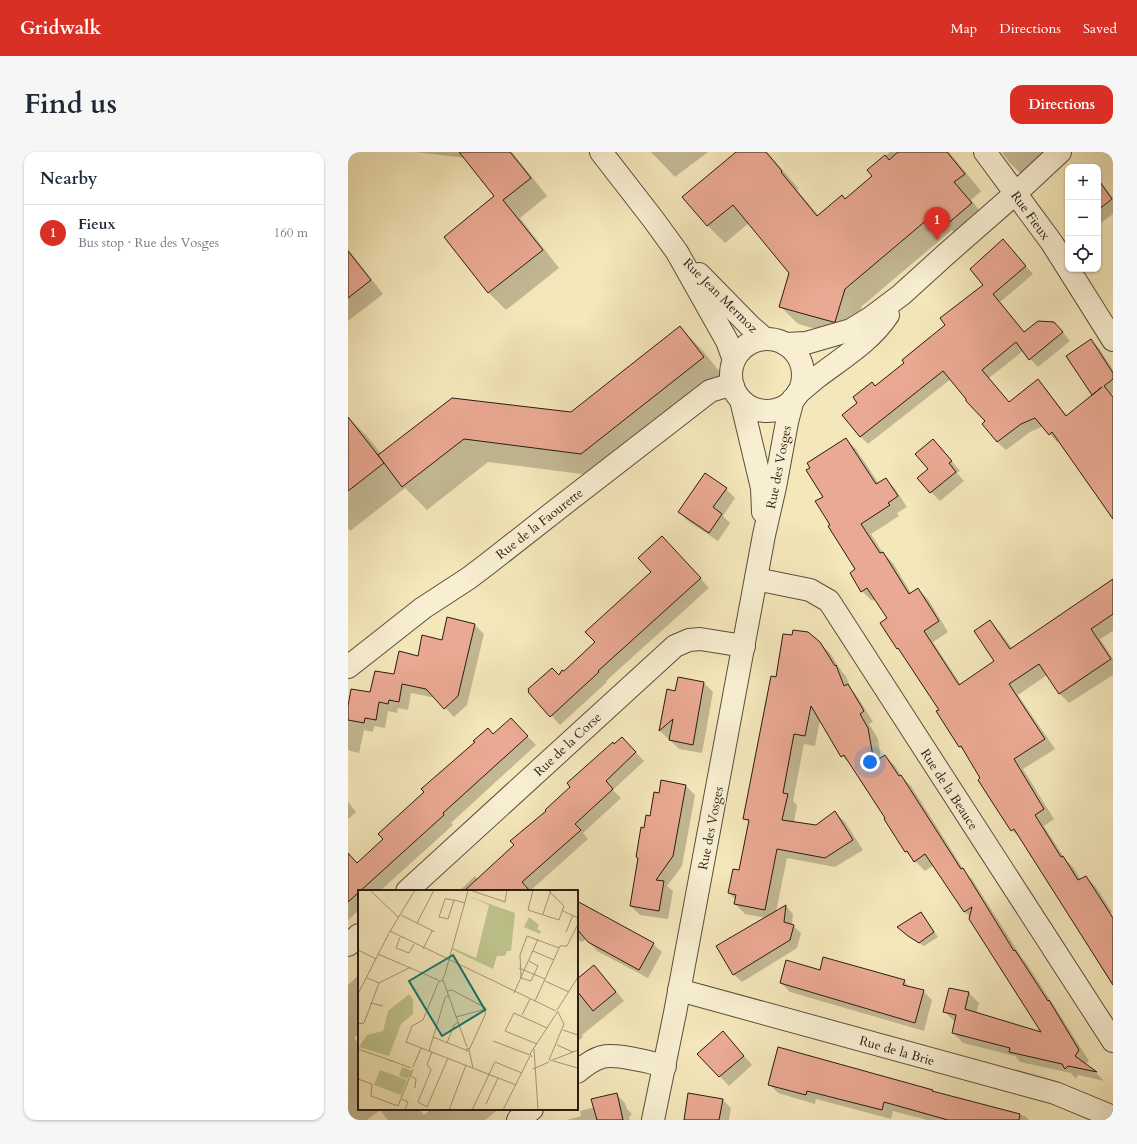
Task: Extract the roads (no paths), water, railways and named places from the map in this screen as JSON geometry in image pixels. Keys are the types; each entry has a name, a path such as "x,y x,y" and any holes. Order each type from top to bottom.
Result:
{"street":[{"name":"Rue Jean Mermoz","path":"601,152 677,252 728,341 734,360"},
{"name":"Rue Fieux","path":"985,152 1052,243 1113,340"},
{"name":"Rue des Vosges","path":"764,535 762,488 737,393 730,373 734,360 739,351 756,340 806,343 851,330 901,296 1060,152"},
{"name":"Rue Jean Mermoz","path":"677,252 750,326 775,341"},
{"name":"Rue des Vosges","path":"737,393 750,407 762,410 773,410 784,406 817,378 861,345 882,323 901,296"},
{"name":"Rue des Vosges","path":"653,1120 665,1066 764,535 775,487 787,422 795,396 802,383 800,361 794,351 775,341"},
{"name":"Rue de la Faourette","path":"348,667 423,608 469,578 490,562 710,391 722,387 737,393"},
{"name":"Rue de la Beauce","path":"756,579 810,590 829,601 1113,1041"},
{"name":"Rue de la Corse","path":"408,890 676,646 688,640 700,639 744,646"},
{"path":"348,945 358,936"},
{"name":"Rue de la Brie","path":"679,990 1055,1093 1113,1117"},
{"path":"578,1071 602,1057 616,1056 665,1066"},
{"path":"518,1120 531,1110"}],"place":[{"name":"Fieux","path":"937,240"}]}
